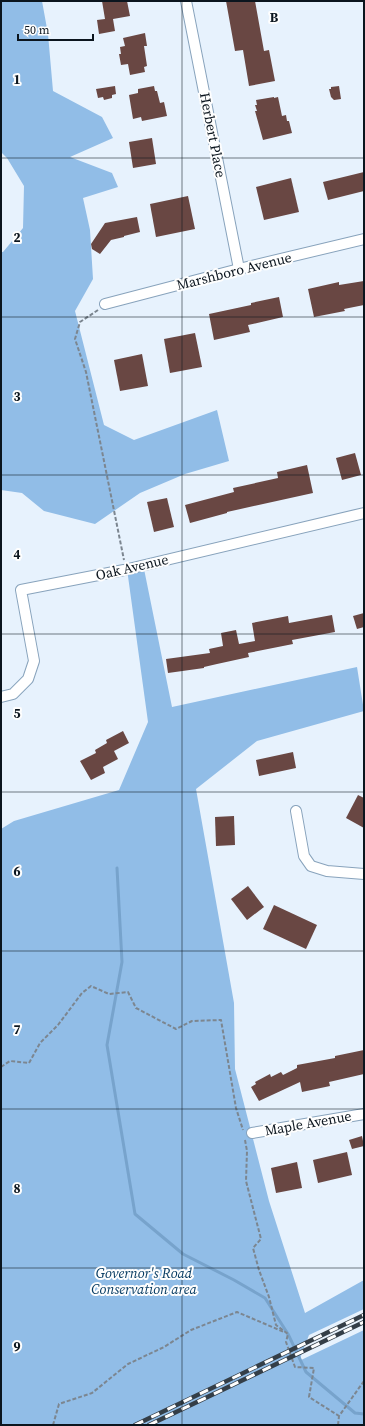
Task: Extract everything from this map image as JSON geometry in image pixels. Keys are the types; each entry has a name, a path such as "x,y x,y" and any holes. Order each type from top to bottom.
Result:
{"street":[{"name":"Herbert Place","path":"186,1 239,268"},
{"name":"Marshboro Avenue","path":"105,304 239,268 364,239"},
{"name":"Oak Avenue","path":"1,697 13,694 28,679 34,661 21,590 124,570 364,513"},
{"path":"296,811 304,856 311,866 327,871 364,874"},
{"name":"Maple Avenue","path":"247,1134 364,1114"}],"path":[{"path":"105,304 80,322 75,339 86,372 124,561"},
{"path":"1,1067 10,1061 29,1063 40,1043 58,1025 82,993 91,986 109,994 128,992 136,1008 176,1029 192,1021 221,1020 236,1108 247,1134 246,1181 261,1239 253,1248 269,1297 276,1325 288,1334"},
{"path":"53,1425 59,1404 92,1393 128,1364 164,1347 190,1330 237,1312 288,1334"},
{"path":"288,1334 286,1342 295,1367 314,1368 309,1397 339,1416"},
{"path":"338,1425 339,1416 344,1407 364,1381"}],"green space":[{"path":"1,1 42,1 48,34 53,91 102,117 113,138 70,157 112,173 118,187 83,198 90,230 93,279 75,311 104,425 134,440 217,410 229,461 185,474 140,493 95,524 44,511 22,493 1,490 1,252 3,252 23,228 24,186 7,158 1,152"},
{"name":"Governor's Road Conservation area","path":"143,564 172,707 357,667 364,711 257,741 196,789 234,1003 235,1069 269,1201 305,1313 364,1280 364,1309 309,1335 299,1361 364,1330 364,1425 1,1425 1,829 14,821 119,790 148,722 127,569"}],"building":[{"path":"102,1 127,1 130,16 113,19 115,31 99,34 97,20 105,19"},
{"path":"226,1 255,1 264,51 269,50 275,81 249,86 243,50 235,51"},
{"path":"145,33 147,46 144,46 147,66 144,67 145,72 130,75 128,64 121,65 119,54 121,54 120,47 125,46 123,38"},
{"path":"115,86 116,94 112,95 112,98 104,100 103,97 98,98 96,89"},
{"path":"154,86 160,103 164,102 167,116 142,121 141,117 133,119 129,95 138,93 138,89"},
{"path":"339,86 341,99 334,100 331,97 329,89 331,89 331,87"},
{"path":"278,97 282,116 286,115 292,133 263,140 255,111 257,111 255,105 257,105 256,100"},
{"path":"152,138 156,164 133,168 129,142"},
{"path":"364,172 364,191 328,200 323,182"},
{"path":"291,178 299,212 264,220 256,187"},
{"path":"188,196 195,229 156,237 150,204"},
{"path":"137,217 140,232 111,240 100,254 92,249 91,244 105,223"},
{"path":"364,281 364,305 344,309 345,311 314,317 308,289 339,282 339,285"},
{"path":"279,297 283,317 248,325 250,332 214,340 209,314"},
{"path":"195,333 202,367 170,373 164,339"},
{"path":"142,354 148,386 120,391 114,360"},
{"path":"355,453 361,475 342,480 336,458"},
{"path":"307,465 313,493 227,512 190,523 185,505 234,492 233,488 278,478 277,472"},
{"path":"167,498 174,527 154,532 147,502"},
{"path":"364,613 364,627 357,629 353,616"},
{"path":"332,615 335,632 292,640 293,644 248,653 249,657 204,668 168,673 166,659 210,653 209,649 223,646 221,633 236,630 239,644 255,641 252,623 288,616 289,623"},
{"path":"123,731 129,743 114,751 118,759 103,767 105,773 91,780 80,761 96,753 95,750 107,743 106,740"},
{"path":"293,752 296,768 259,776 256,760"},
{"path":"358,795 364,798 364,828 346,818"},
{"path":"234,816 235,845 216,846 215,817"},
{"path":"248,886 264,907 247,920 231,899"},
{"path":"274,905 317,925 306,949 263,929"},
{"path":"364,1050 364,1074 329,1082 330,1086 302,1092 300,1082 259,1101 251,1087 256,1084 255,1082 270,1074 271,1077 281,1072 283,1075 297,1068 297,1065 335,1058 335,1056"},
{"path":"362,1136 364,1146 352,1149 349,1140"},
{"path":"347,1152 352,1175 318,1183 313,1160"},
{"path":"297,1162 302,1188 276,1193 271,1168"}],"waterway":[{"path":"117,868 122,962 107,1045 135,1214 183,1254 234,1280 265,1298 288,1334 306,1372 355,1413 364,1414"}],"railway":[{"path":"135,1425 364,1315"},
{"path":"149,1425 364,1322"}]}
